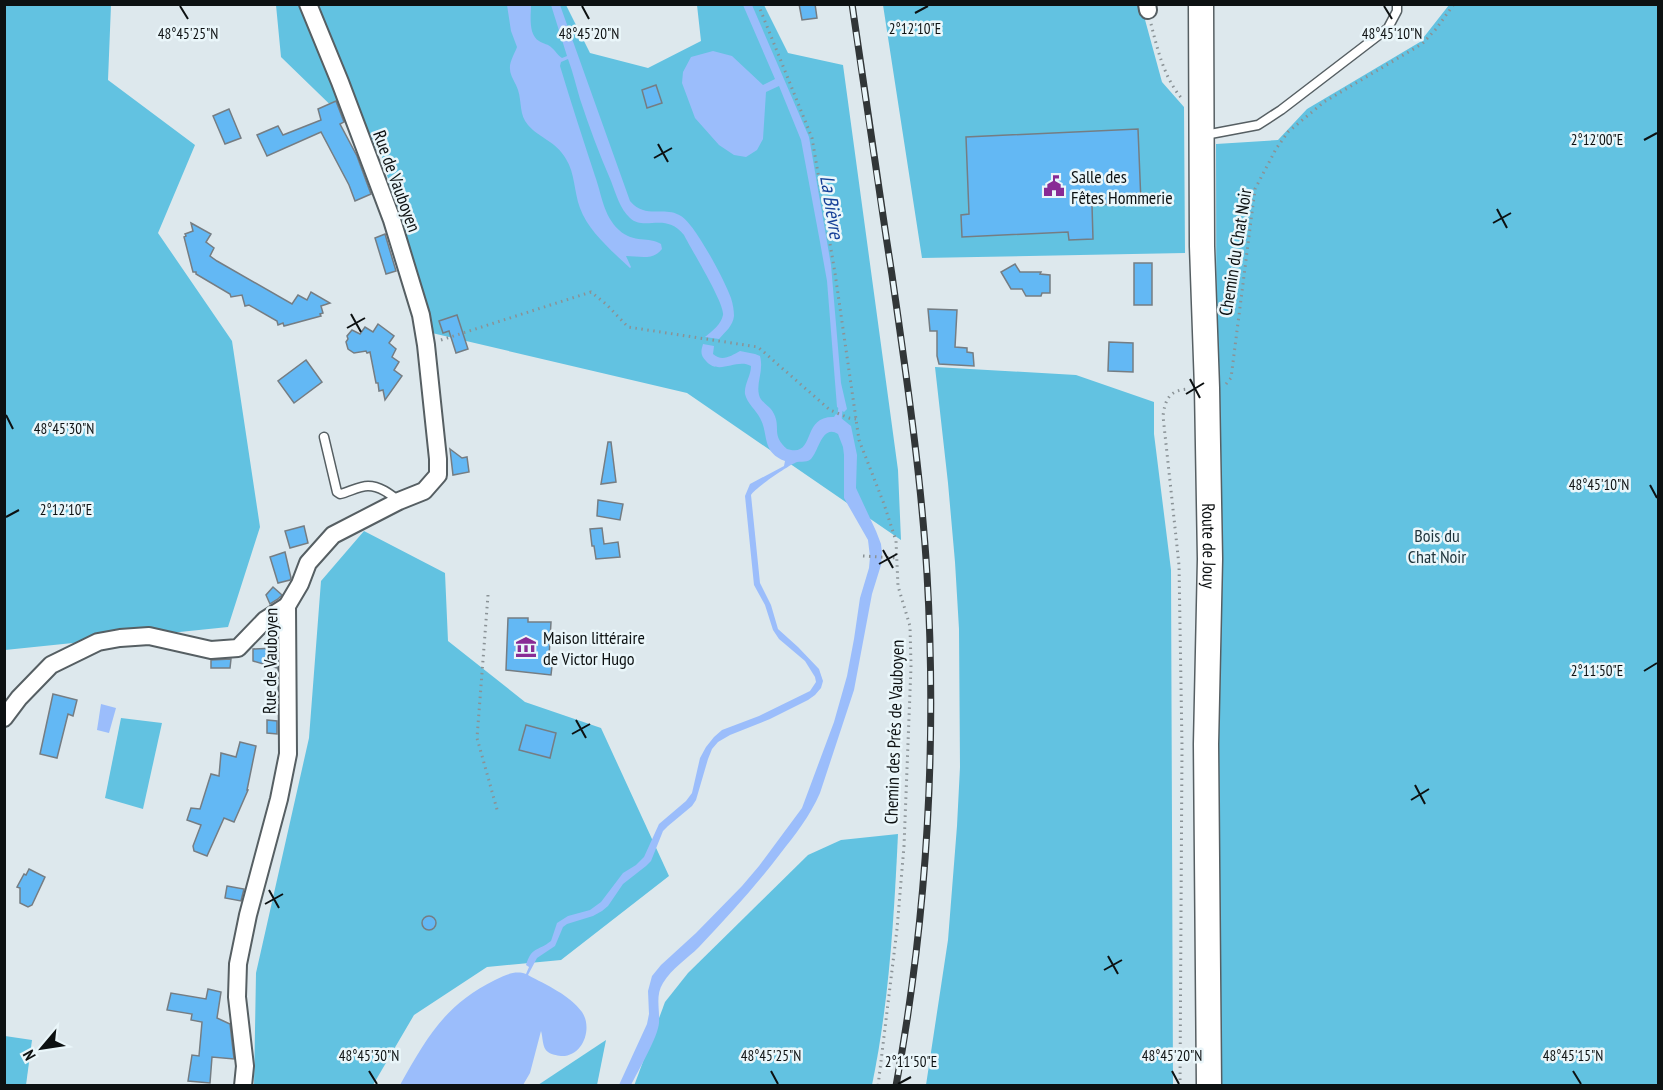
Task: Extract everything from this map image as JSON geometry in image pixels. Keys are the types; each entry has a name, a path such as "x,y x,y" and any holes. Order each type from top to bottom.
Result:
{"main road":[{"name":"Route de Jouy","path":"1202,4 1202,246 1210,559 1206,744 1209,1086"}],"street":[{"name":"Rue de Vauboyen","path":"243,1086 245,1066 237,996 237,964 279,799 288,754 287,606 300,584 308,563 333,535 399,501 424,491 438,476 426,345 421,315 392,219 308,4"},
{"path":"4,718 19,698 51,665 98,642 149,636 211,650 238,648 265,620 287,606"}],"lane":[{"path":"1202,135 1258,125 1281,110 1389,28 1397,11 1397,4"},
{"path":"324,437 337,492 340,494 368,486 379,488 399,501"}],"path":[{"name":"Chemin des Prés de Vauboyen","path":"758,4 812,138 835,273 859,440 896,541 898,586 910,627 911,677 904,846 897,929 878,1086"},
{"name":"Chemin du Chat Noir","path":"1231,378 1255,189 1276,149 1288,132 1324,102 1422,44 1454,4"},
{"path":"1147,7 1159,55 1173,89 1186,104 1203,109"},
{"path":"426,345 591,292 628,327 758,347 830,410 856,419"},
{"path":"1180,1086 1182,746 1179,566 1163,416 1167,399 1174,392 1207,388"},
{"path":"863,556 897,558"},
{"path":"488,595 477,738 498,813"}],"green space":[{"path":"4,5 111,5 108,80 195,145 158,233 232,341 260,527 228,627 5,650"},
{"path":"276,5 566,5 590,53 648,68 701,41 697,5 764,5 788,53 843,65 898,470 901,540 687,393 432,333 381,154 281,57"},
{"path":"883,5 1141,5 1162,82 1184,107 1185,253 922,258"},
{"name":"Bois du Chat Noir","path":"1449,5 1658,5 1658,1085 1218,1085 1216,144 1278,140 1307,109 1420,42"},
{"path":"935,367 1076,375 1154,402 1154,434 1171,570 1173,1085 926,1085 948,940 960,767 959,629 955,562"},
{"path":"364,531 445,573 448,641 525,702 601,728 669,876 561,960 487,967 414,1015 373,1085 254,1086 256,973 309,738 321,581"},
{"path":"121,718 162,723 143,809 105,798"},
{"path":"898,834 887,992 872,1085 634,1086 665,1002 688,973 808,855 841,840"},
{"path":"5,1036 32,1040 26,1085 5,1085"},
{"path":"606,1040 597,1085 538,1085"}],"shaded area":[{"path":"507,5 531,5 531,25 535,38 551,47 562,58 567,56 551,5 560,5 630,201 642,210 675,213 687,221 723,279 731,298 734,316 730,326 719,339 705,337 720,322 723,315 722,309 684,235 670,224 636,222 621,206 602,161 568,59 561,62 560,66 609,218 619,230 630,237 651,240 661,244 662,249 650,256 626,256 630,268 589,225 580,208 566,159 557,148 532,129 523,117 518,90 510,72 510,63 517,47 511,31"},
{"path":"743,5 752,5 809,137 831,265 841,383 847,409 844,412 837,407 827,281 801,140 779,86 766,92 763,139 757,150 746,157 734,155 719,145 695,118 682,83 683,72 691,57 713,51 732,56 763,85 775,79"},
{"path":"703,344 714,346 713,354 720,358 740,351 760,356 759,395 773,411 779,440 787,449 802,448 812,429 823,418 834,417 836,414 851,426 857,455 856,488 881,544 881,565 872,594 854,690 820,793 802,825 761,878 699,947 667,978 659,993 659,1023 652,1045 631,1085 619,1085 647,1024 648,991 652,976 742,886 802,808 834,722 847,676 860,598 870,557 868,540 844,498 843,447 838,434 833,432 825,435 809,460 787,467 751,495 760,583 771,605 778,629 819,669 823,681 821,688 808,700 718,742 708,759 696,800 663,831 651,861 623,884 602,911 563,927 555,946 537,958 528,975 571,1000 585,1019 584,1040 575,1052 561,1056 550,1053 545,1048 541,1031 530,1073 523,1085 400,1085 428,1038 449,1012 462,1000 495,980 514,973 526,974 529,967 526,965 530,955 551,941 557,923 568,916 590,910 601,902 623,873 644,857 659,824 692,793 700,758 714,737 722,730 759,716 810,691 816,682 805,661 779,639 773,630 765,605 754,585 745,496 750,484 784,466 785,461 772,453 763,424 746,397 751,366 739,364 716,367 711,365 702,355"},
{"path":"101,704 116,708 109,733 97,730"}],"building":[{"path":"799,4 815,4 817,18 802,20"},
{"path":"656,85 662,103 647,108 642,90"},
{"path":"336,101 344,122 340,124 357,156 371,194 355,201 321,132 267,156 257,135 278,126 283,135 321,120 318,109"},
{"path":"229,109 241,138 225,144 213,116"},
{"name":"Salle des Fêtes Hommerie","path":"1138,129 1141,203 1092,205 1093,239 1069,240 1068,232 962,237 961,215 969,214 966,137"},
{"path":"191,223 211,234 206,242 214,248 210,256 217,261 292,304 298,295 307,300 311,292 330,303 321,306 323,313 320,314 321,316 284,326 283,323 278,325 277,321 249,305 245,306 242,295 231,297 230,294 193,272 184,237 185,234 193,231"},
{"path":"385,234 396,271 386,274 375,238"},
{"path":"1134,263 1152,263 1152,305 1134,305"},
{"path":"1015,264 1020,272 1041,272 1040,274 1050,275 1050,293 1042,293 1041,296 1026,296 1022,289 1011,289 1001,272"},
{"path":"928,309 957,310 955,347 967,348 967,352 973,353 974,366 939,364 937,331 930,331"},
{"path":"457,315 468,349 456,353 449,331 443,333 439,321"},
{"path":"378,324 394,336 389,343 396,349 392,357 399,362 394,370 402,376 385,400 383,390 379,391 378,383 376,383 370,352 354,353 348,349 346,342 352,330 360,334 365,327 373,332"},
{"path":"1109,342 1133,343 1133,372 1108,371"},
{"path":"306,360 322,382 294,403 278,381"},
{"path":"608,442 611,442 616,482 601,484"},
{"path":"450,449 462,458 467,457 469,472 453,475"},
{"path":"598,500 623,504 620,520 597,516"},
{"path":"304,526 308,543 290,548 285,531"},
{"path":"602,528 604,544 618,542 620,557 596,559 590,529"},
{"path":"285,552 291,578 278,583 270,557"},
{"path":"273,587 282,595 270,604 266,595"},
{"name":"Maison littéraire de Victor Hugo","path":"508,618 528,618 528,622 551,622 549,657 553,657 551,675 506,670"},
{"path":"277,648 277,668 253,661 253,649"},
{"path":"231,659 230,668 211,668 211,660"},
{"path":"53,694 77,700 73,716 68,714 57,758 40,754"},
{"path":"267,720 277,721 277,734 267,733"},
{"path":"526,725 556,733 550,758 519,750"},
{"path":"240,742 256,746 248,790 234,822 224,818 207,856 194,851 193,846 201,825 187,820 191,808 200,809 211,774 219,776 221,753 236,757"},
{"path":"29,869 45,877 32,905 28,907 20,903 20,888 17,887"},
{"path":"227,886 244,889 241,901 225,898"},
{"path":"429,916 434,918 436,923 434,928 429,930 424,928 422,923 424,918"},
{"path":"208,989 221,992 217,1018 230,1024 234,1059 212,1057 210,1083 188,1081 192,1055 199,1056 202,1022 191,1020 192,1014 167,1010 171,993 206,999"}],"waterway":[{"name":"La Bièvre","path":"839,422 841,404"}],"railway":[{"path":"852,4 912,424 921,499 930,638 931,702 927,830 915,959 896,1086"}],"place":[{"name":"Salle des Fêtes Hommerie","path":"1054,186"},
{"name":"Maison littéraire de Victor Hugo","path":"526,647"}]}
